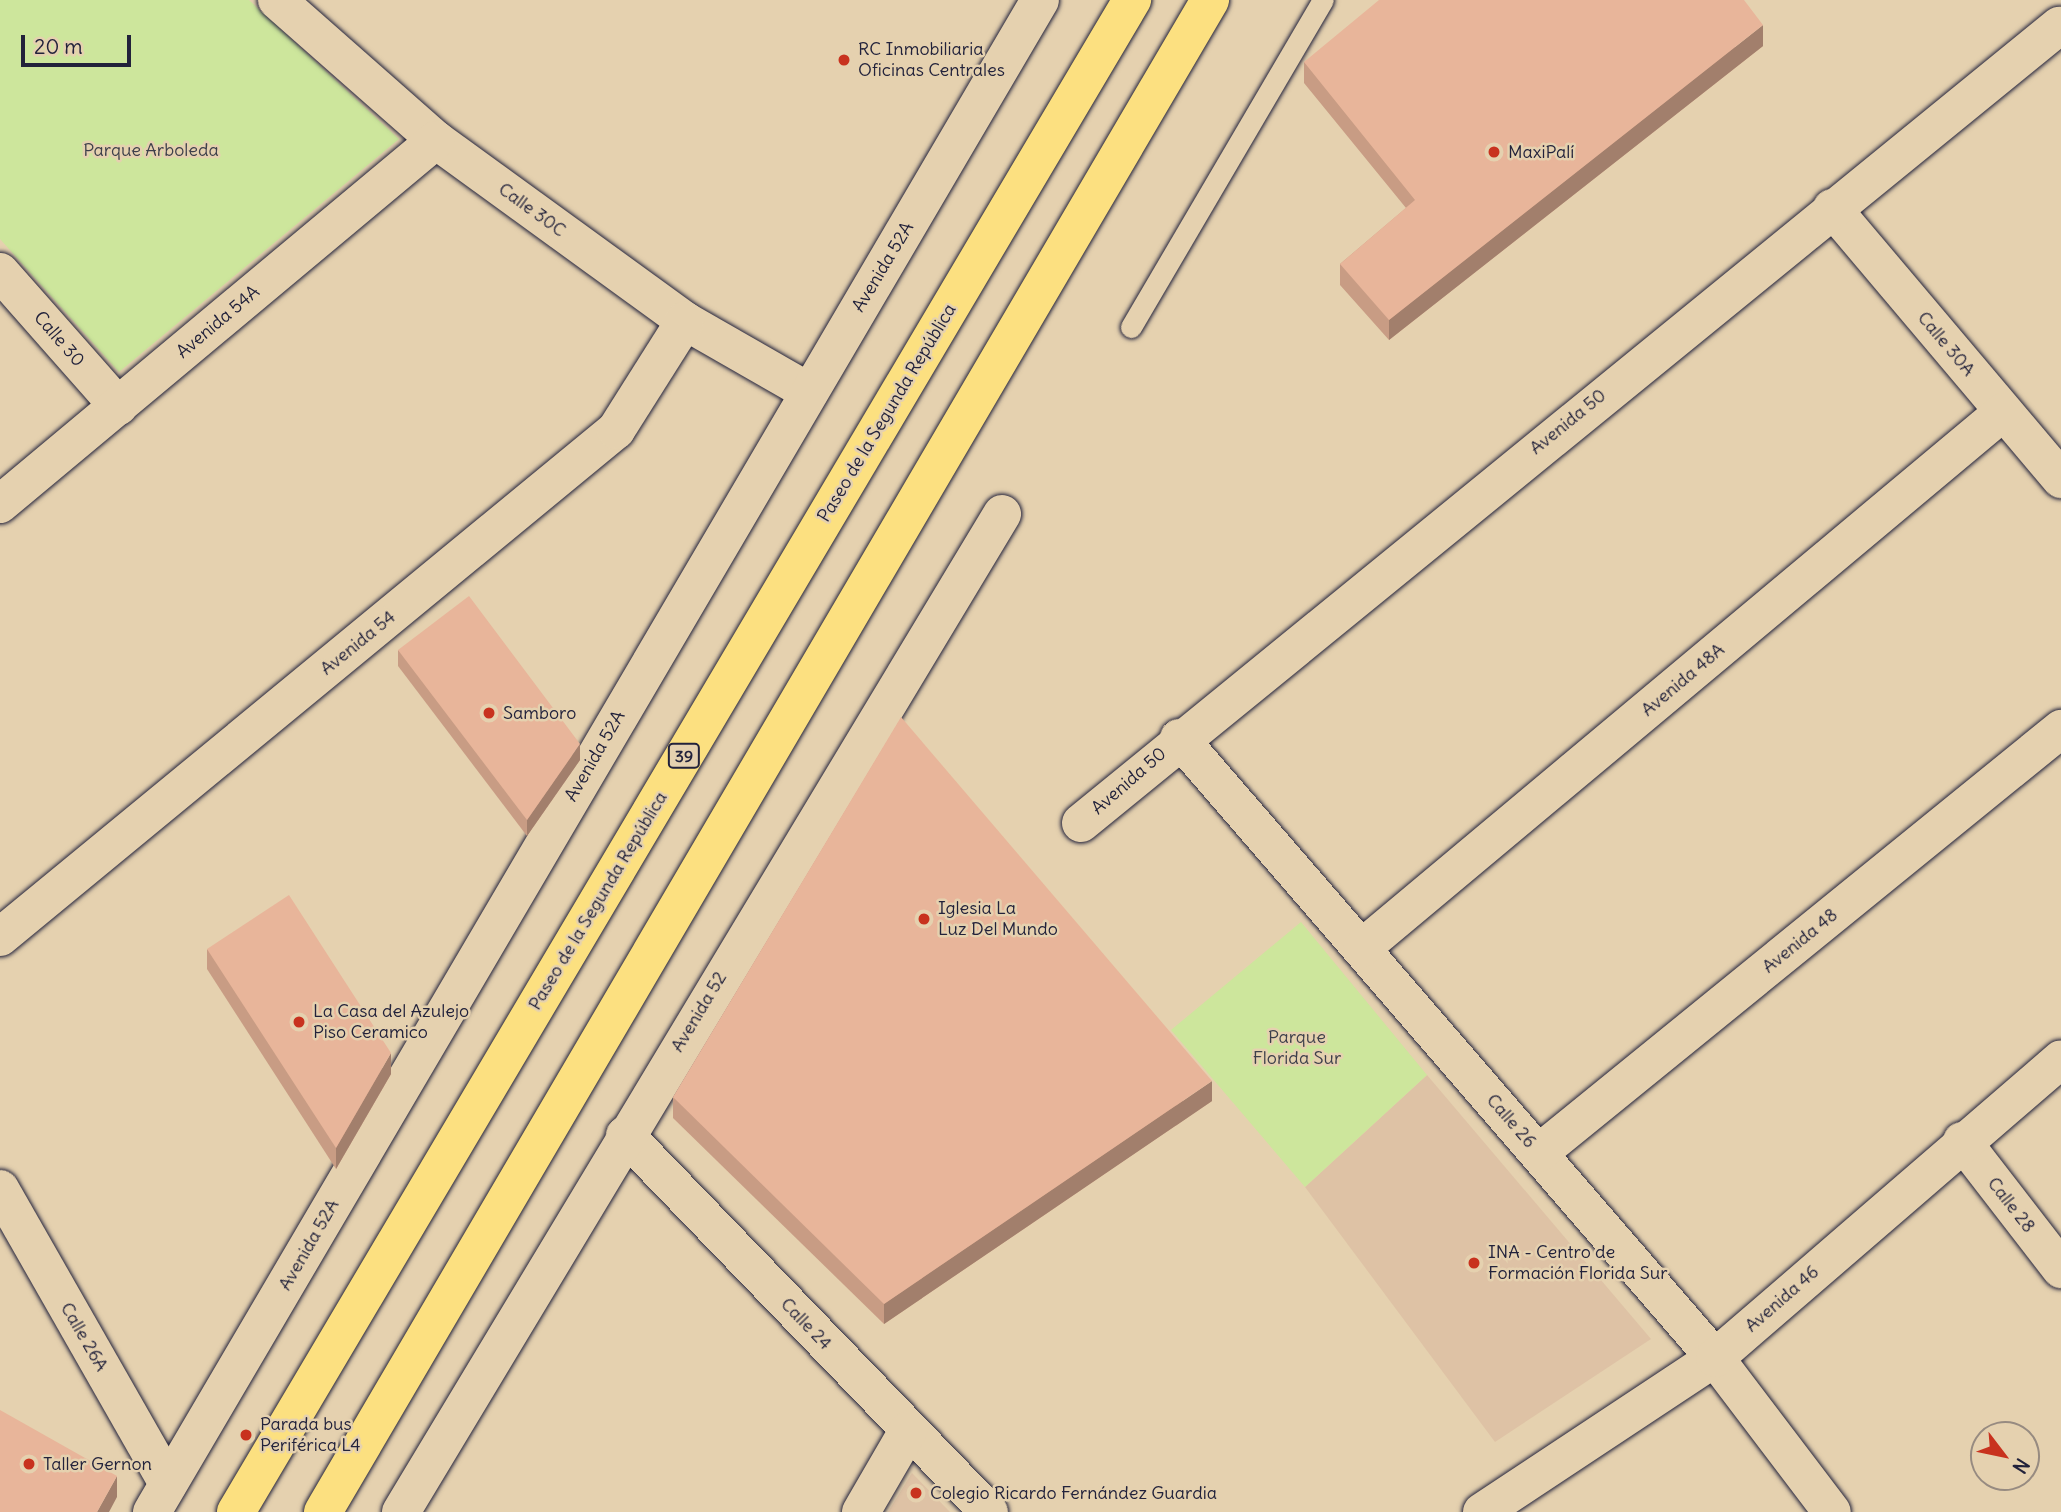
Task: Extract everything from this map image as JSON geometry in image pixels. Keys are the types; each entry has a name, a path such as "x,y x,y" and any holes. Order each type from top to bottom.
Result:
{"highway":[{"name":"Paseo de la Segunda República","path":"236,1512 1132,0"},
{"path":"323,1512 1210,0"}],"street":[{"name":"Calle 30C","path":"277,0 436,140 685,321 809,392"},
{"name":"Avenida 52A","path":"160,1498 1040,0"},
{"name":"Avenida 50","path":"1081,823 1179,738 1832,208 2052,18"},
{"name":"Avenida 54A","path":"0,503 436,140"},
{"name":"Calle 30A","path":"1832,208 2061,479"},
{"name":"Calle 30","path":"0,272 118,406"},
{"name":"Avenida 54","path":"0,937 616,430 685,321"},
{"name":"Avenida 48A","path":"1362,948 2003,412"},
{"name":"Avenida 52","path":"401,1512 625,1135 1002,514"},
{"name":"Avenida 48","path":"1539,1153 2061,729"},
{"name":"Calle 26","path":"1179,738 1716,1358 1832,1512"},
{"name":"Avenida 46","path":"1482,1512 1716,1358 1962,1141 2061,1059"},
{"name":"Calle 24","path":"625,1135 989,1512"},
{"name":"Calle 28","path":"1962,1141 2061,1269"},
{"name":"Calle 26A","path":"0,1189 160,1498"},
{"path":"861,1512 908,1431"}],"lane":[{"path":"1131,327 1323,0"}],"shaded area":[{"name":"INA - Centro de Formación Florida Sur","path":"1427,1075 1651,1339 1495,1442 1305,1187"},
{"name":"Colegio Ricardo Fernández Guardia","path":"912,1473 950,1512 888,1512"}],"green space":[{"name":"Parque Arboleda","path":"0,0 249,0 399,139 119,372 0,239"},
{"name":"Parque Florida Sur","path":"1301,922 1427,1075 1305,1187 1171,1030"}],"building":[{"name":"MaxiPalí","path":"1379,0 1744,0 1763,25 1389,320 1340,264 1415,200 1304,62"},
{"name":"Samboro","path":"469,596 580,744 527,820 398,650"},
{"name":"Iglesia La Luz Del Mundo","path":"901,717 1212,1081 884,1304 673,1097"},
{"name":"La Casa del Azulejo Piso Ceramico","path":"289,895 391,1053 336,1148 207,949"},
{"name":"Taller Gernon","path":"0,1410 117,1476 97,1512 0,1512"}],"place":[{"name":"RC Inmobiliaria Oficinas Centrales","path":"844,60"},
{"name":"MaxiPalí","path":"1494,152"},
{"name":"Samboro","path":"489,713"},
{"name":"Iglesia La Luz Del Mundo","path":"924,919"},
{"name":"La Casa del Azulejo Piso Ceramico","path":"299,1022"},
{"name":"INA - Centro de Formación Florida Sur","path":"1474,1263"},
{"name":"Parada bus Periférica L4","path":"246,1435"},
{"name":"Taller Gernon","path":"29,1464"},
{"name":"Colegio Ricardo Fernández Guardia","path":"916,1493"}]}
